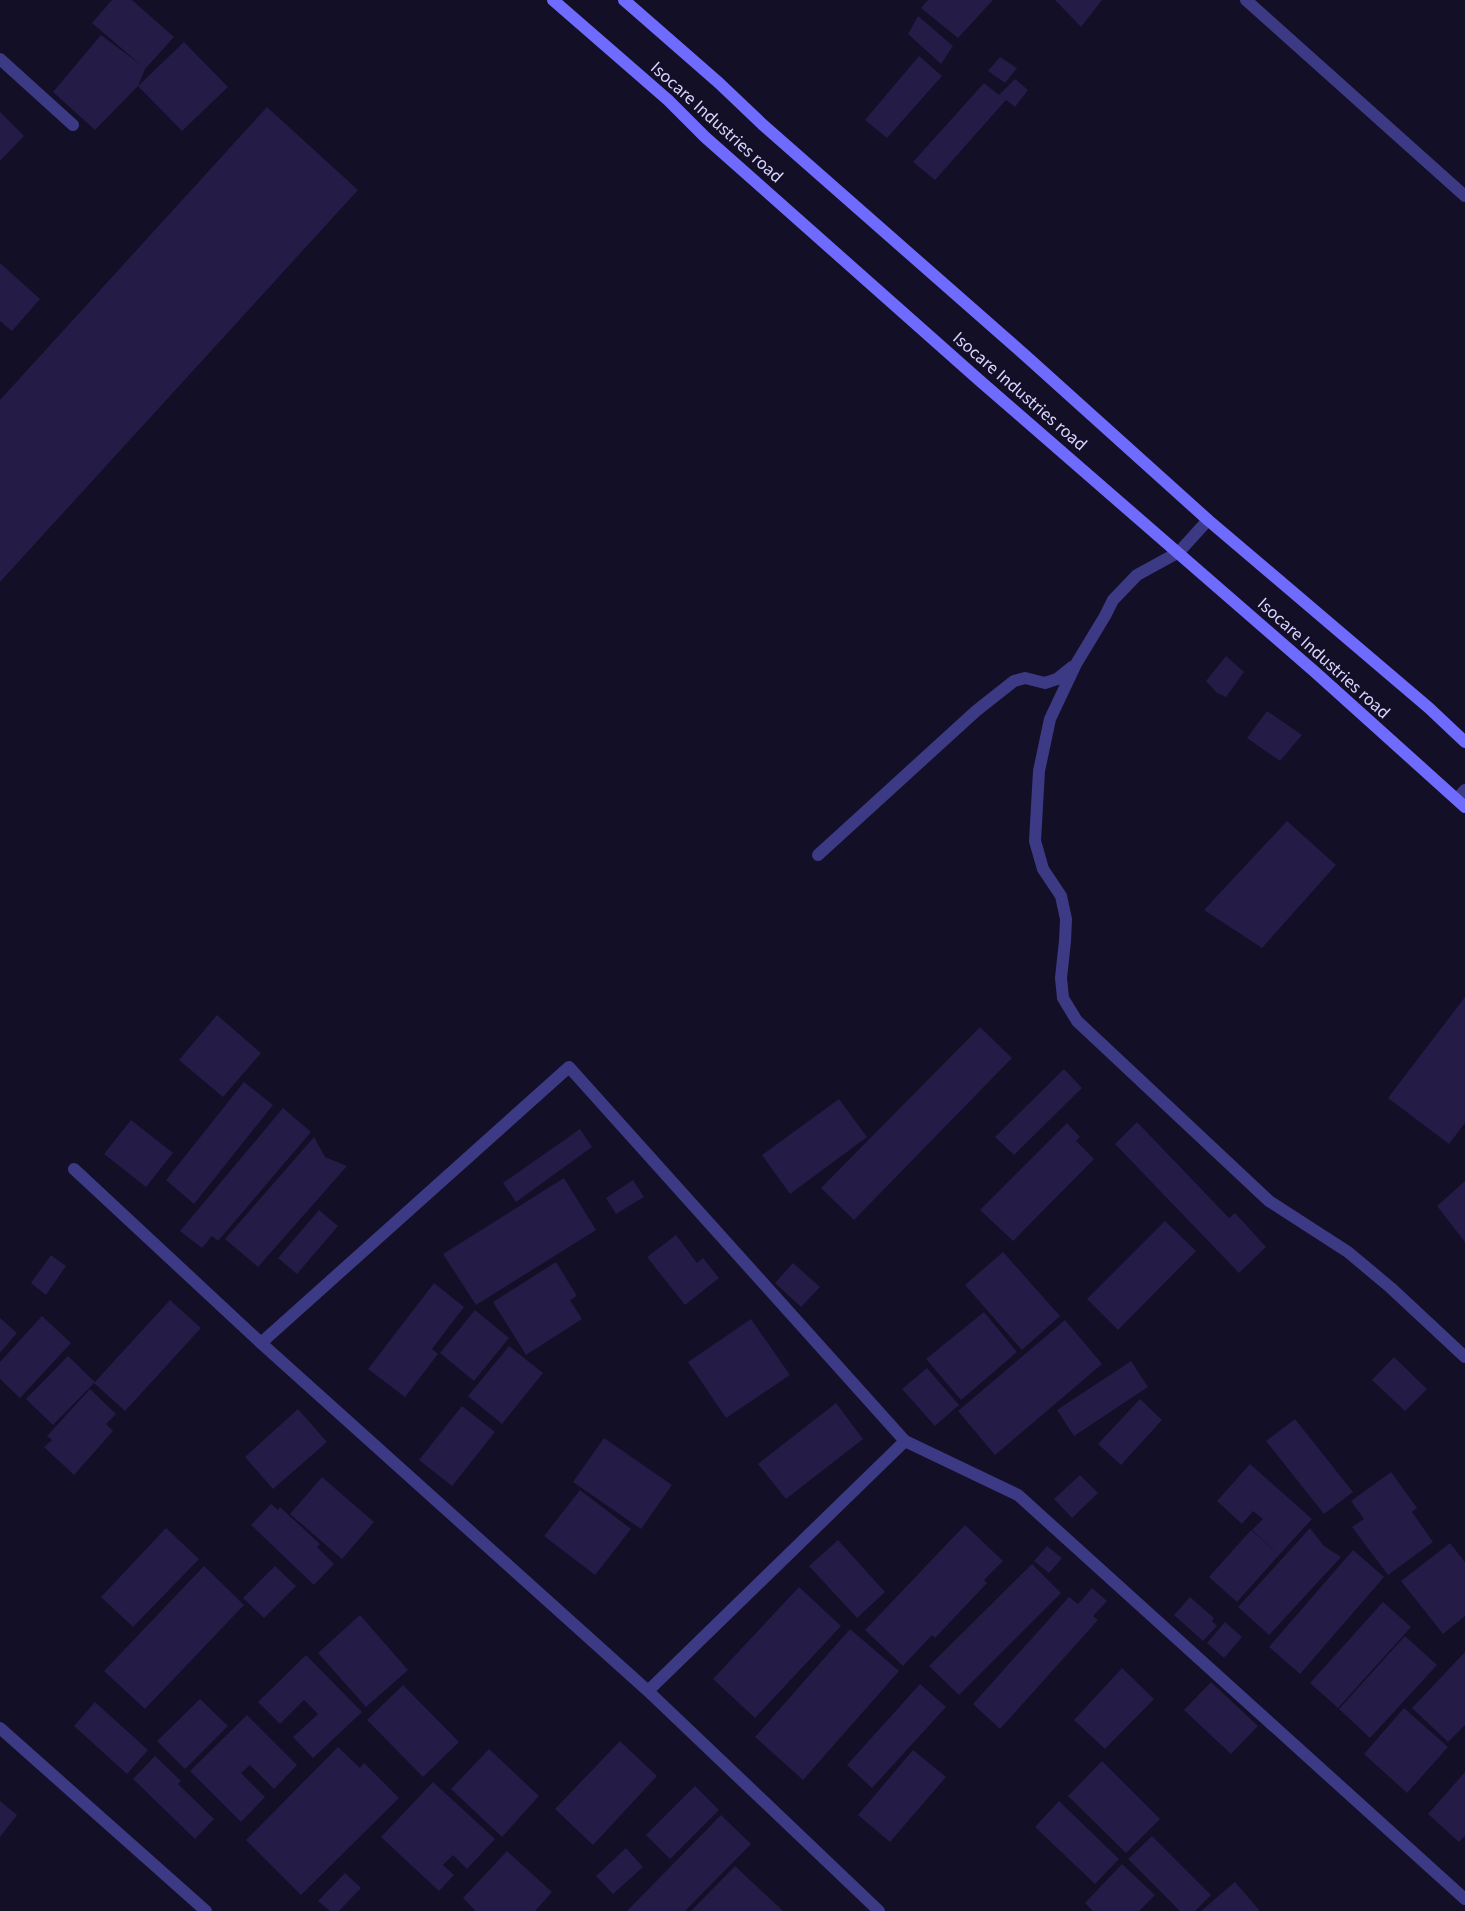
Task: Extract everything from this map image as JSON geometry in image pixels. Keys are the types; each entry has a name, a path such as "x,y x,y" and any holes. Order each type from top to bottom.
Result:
{"street":[{"name":"Isocare Industries road","path":"553,0 668,100 705,137 979,380 1462,799"},
{"name":"Isocare Industries road","path":"624,0 720,83 762,124 1027,357 1208,520 1430,708 1465,742"},
{"path":"1246,0 1465,196"},
{"path":"0,59 73,125"},
{"path":"1208,520 1179,552 1137,575 1113,600 1076,664 1050,719 1040,771 1035,841 1043,869 1061,896 1066,919 1061,978 1063,998 1077,1021 1269,1200 1348,1252 1391,1288 1465,1357"},
{"path":"818,855 976,711 1014,681 1025,678 1045,684 1057,679 1076,664"},
{"path":"260,1343 569,1067 905,1441 1018,1495 1465,1899"},
{"path":"74,1169 260,1343 648,1691 879,1911"},
{"path":"648,1691 905,1441"},
{"path":"0,1728 206,1911"}],"building":[{"path":"112,0 132,0 174,37 145,69 138,86 95,130 53,92 101,35 141,65 92,23"},
{"path":"928,0 993,0 958,38 921,8"},
{"path":"1055,0 1102,0 1081,27"},
{"path":"918,16 953,46 941,64 908,34"},
{"path":"184,42 228,87 182,131 138,86"},
{"path":"919,56 942,76 887,138 865,120"},
{"path":"1000,57 1017,68 1005,83 988,71"},
{"path":"1015,79 1028,90 1015,107 1006,100 935,180 913,162 984,83 999,95"},
{"path":"267,107 358,190 0,582 0,400"},
{"path":"0,112 24,136 0,161"},
{"path":"0,263 40,299 12,331 0,321"},
{"path":"1226,656 1244,672 1226,697 1217,693 1206,681"},
{"path":"1267,711 1302,735 1280,761 1247,738"},
{"path":"1287,821 1336,865 1262,948 1204,910"},
{"path":"1465,997 1465,1123 1449,1144 1388,1098"},
{"path":"217,1015 261,1053 223,1097 179,1060"},
{"path":"980,1027 1012,1058 854,1220 821,1188"},
{"path":"1064,1069 1082,1088 1014,1155 995,1137"},
{"path":"244,1082 273,1105 194,1204 166,1180"},
{"path":"839,1099 867,1137 790,1194 762,1155"},
{"path":"283,1108 311,1132 218,1241 212,1236 202,1248 180,1231"},
{"path":"131,1120 173,1153 146,1187 104,1154"},
{"path":"1137,1122 1229,1218 1235,1213 1266,1247 1239,1273 1115,1144"},
{"path":"1067,1123 1080,1137 1076,1141 1094,1159 1013,1241 980,1210"},
{"path":"580,1129 592,1147 516,1202 503,1183"},
{"path":"314,1137 325,1157 347,1166 258,1267 225,1239"},
{"path":"564,1178 596,1230 476,1305 443,1254"},
{"path":"633,1180 644,1197 616,1214 606,1198"},
{"path":"1465,1181 1465,1242 1437,1206"},
{"path":"319,1210 338,1226 297,1274 278,1258"},
{"path":"1165,1221 1196,1251 1118,1330 1087,1299"},
{"path":"676,1235 697,1263 703,1258 719,1278 685,1305 647,1257"},
{"path":"1003,1252 1060,1316 1022,1350 965,1285"},
{"path":"51,1255 66,1266 46,1295 31,1283"},
{"path":"556,1262 577,1296 570,1300 582,1319 526,1355 493,1302"},
{"path":"793,1263 820,1287 801,1307 775,1283"},
{"path":"434,1283 464,1307 432,1349 438,1354 405,1397 368,1369"},
{"path":"170,1300 201,1328 125,1411 94,1383"},
{"path":"475,1310 509,1338 474,1381 440,1353"},
{"path":"984,1312 1017,1352 961,1400 926,1359"},
{"path":"42,1316 71,1343 20,1398 0,1379 0,1362"},
{"path":"0,1318 17,1333 0,1353"},
{"path":"751,1319 790,1375 726,1418 688,1362"},
{"path":"1065,1320 1102,1364 995,1455 958,1411"},
{"path":"509,1346 543,1373 502,1424 468,1396"},
{"path":"68,1356 95,1382 53,1425 26,1399"},
{"path":"1394,1357 1427,1389 1405,1411 1372,1380"},
{"path":"1131,1361 1148,1387 1074,1436 1057,1410"},
{"path":"927,1368 959,1405 935,1426 902,1389"},
{"path":"90,1389 116,1414 106,1424 113,1431 74,1475 44,1447 52,1440 47,1436"},
{"path":"1140,1399 1162,1420 1121,1465 1098,1444"},
{"path":"836,1403 863,1439 786,1499 758,1464"},
{"path":"462,1406 495,1432 452,1486 419,1460"},
{"path":"298,1409 327,1442 273,1489 245,1457"},
{"path":"1295,1419 1353,1492 1324,1514 1266,1441"},
{"path":"604,1438 672,1485 641,1529 573,1482"},
{"path":"1250,1464 1312,1519 1279,1555 1252,1530 1263,1519 1253,1511 1242,1524 1217,1501"},
{"path":"1391,1472 1417,1508 1412,1512 1433,1542 1388,1575 1352,1527 1364,1519 1351,1501"},
{"path":"1080,1475 1098,1493 1072,1518 1054,1499"},
{"path":"322,1477 374,1522 342,1559 290,1514"},
{"path":"580,1490 631,1529 595,1575 544,1536"},
{"path":"271,1504 278,1510 280,1507 320,1544 317,1547 334,1564 314,1585 251,1525"},
{"path":"965,1525 1003,1561 984,1580 987,1583 935,1638 932,1635 903,1666 865,1630"},
{"path":"166,1528 199,1559 133,1627 101,1597"},
{"path":"1310,1528 1324,1546 1341,1557 1269,1635 1238,1607"},
{"path":"1251,1530 1279,1555 1237,1602 1209,1577"},
{"path":"838,1540 885,1592 857,1618 809,1566"},
{"path":"1450,1543 1465,1562 1465,1616 1443,1634 1401,1581"},
{"path":"1047,1546 1062,1558 1049,1573 1034,1561"},
{"path":"1353,1550 1384,1577 1300,1674 1269,1647"},
{"path":"1032,1564 1061,1593 959,1695 929,1666"},
{"path":"204,1566 244,1605 145,1709 104,1671"},
{"path":"275,1566 296,1586 264,1618 243,1598"},
{"path":"799,1587 841,1626 755,1718 713,1679"},
{"path":"1092,1588 1107,1601 1093,1616 1098,1620 1000,1729 973,1704 1069,1597 1078,1604"},
{"path":"1190,1597 1214,1618 1212,1621 1217,1626 1203,1641 1174,1615"},
{"path":"1383,1602 1411,1627 1338,1708 1310,1683"},
{"path":"360,1615 408,1670 366,1707 318,1653"},
{"path":"1225,1622 1242,1637 1224,1658 1207,1643"},
{"path":"850,1629 899,1671 803,1780 755,1737"},
{"path":"1405,1636 1437,1665 1370,1738 1339,1709"},
{"path":"1465,1652 1465,1725 1448,1742 1412,1708"},
{"path":"306,1655 362,1712 313,1758 293,1737 318,1714 304,1700 280,1724 258,1702"},
{"path":"1122,1668 1154,1699 1105,1749 1074,1720"},
{"path":"1211,1682 1258,1726 1231,1754 1184,1710"},
{"path":"920,1684 946,1707 872,1788 847,1765"},
{"path":"403,1685 459,1742 423,1777 367,1720"},
{"path":"200,1699 228,1726 185,1769 157,1741"},
{"path":"95,1702 148,1750 127,1774 74,1726"},
{"path":"1404,1708 1448,1747 1407,1793 1364,1754"},
{"path":"247,1715 297,1765 274,1789 250,1765 241,1773 265,1797 241,1822 190,1771"},
{"path":"620,1741 657,1776 593,1845 555,1809"},
{"path":"338,1747 360,1768 364,1763 399,1798 301,1895 246,1840"},
{"path":"489,1749 539,1796 502,1837 451,1789"},
{"path":"913,1750 946,1777 890,1842 858,1815"},
{"path":"155,1756 181,1781 178,1784 214,1819 195,1839 133,1779"},
{"path":"1102,1761 1160,1819 1126,1853 1068,1796"},
{"path":"1465,1772 1465,1836 1459,1842 1428,1814"},
{"path":"433,1782 495,1839 467,1869 453,1855 443,1865 454,1875 439,1891 381,1837"},
{"path":"695,1786 719,1810 670,1859 646,1835"},
{"path":"0,1801 17,1815 0,1837"},
{"path":"1059,1801 1119,1859 1095,1884 1035,1827"},
{"path":"721,1815 751,1844 685,1911 627,1911"},
{"path":"1152,1836 1211,1895 1195,1911 1180,1911 1128,1859"},
{"path":"626,1848 643,1867 613,1894 596,1876"},
{"path":"507,1851 552,1892 535,1911 474,1911 463,1898"},
{"path":"1122,1864 1155,1895 1139,1911 1093,1911 1085,1903"},
{"path":"735,1866 783,1911 691,1911"},
{"path":"345,1873 361,1888 339,1911 330,1911 318,1901"},
{"path":"1235,1882 1260,1911 1201,1911"}]}
